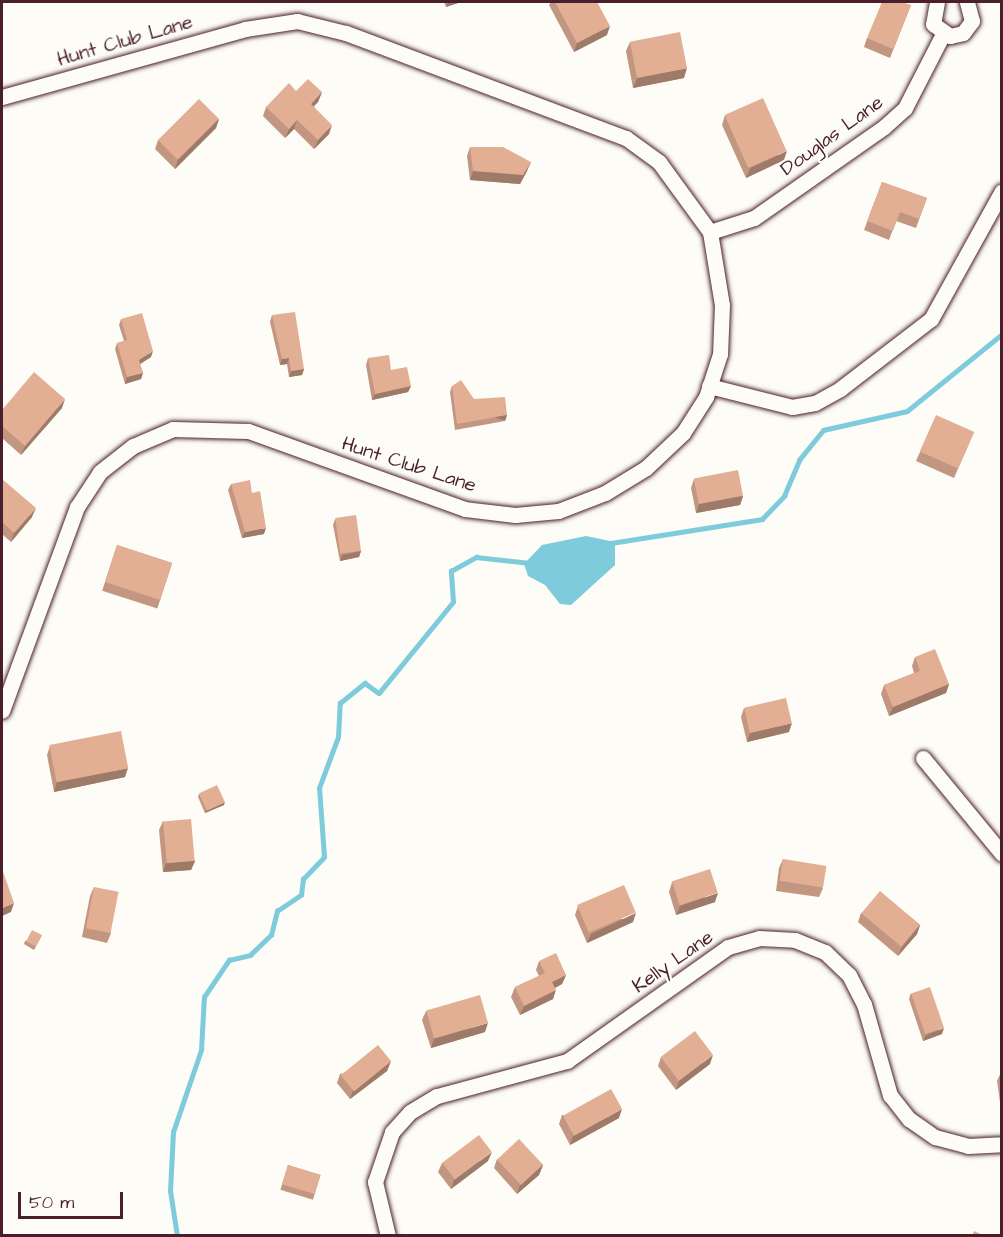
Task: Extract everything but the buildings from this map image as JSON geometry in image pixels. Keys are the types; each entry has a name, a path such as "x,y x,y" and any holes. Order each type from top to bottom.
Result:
{"street":[{"path":"937,2 931,17 943,34 957,36 969,28 973,14 967,2"},
{"name":"Hunt Club Lane","path":"2,97 244,29 297,21 451,69 626,138 660,162 710,232 722,305 720,354 709,386 683,433 646,468 605,493 558,511 515,515 465,509 248,431 173,429 132,446 100,472 77,507 2,711"},
{"name":"Douglas Lane","path":"710,232 754,218 884,127 905,108 943,34"},
{"path":"709,386 792,407 815,403 850,382 932,319 1002,191"},
{"path":"923,758 1002,854"},
{"name":"Kelly Lane","path":"388,1236 375,1182 392,1132 410,1112 437,1096 567,1061 728,947 759,938 795,940 825,952 849,975 864,1004 890,1095 909,1119 935,1137 968,1146 1002,1144"}],"water":[{"path":"586,536 615,542 615,565 571,605 560,604 545,585 528,576 524,564 542,545"}],"waterway":[{"path":"611,543 762,519 784,496 799,460 823,430 907,411 1002,334"},
{"path":"177,1236 170,1191 173,1132 201,1050 204,997 229,960 250,955 271,935 277,911 301,895 303,879 324,857 319,788 338,737 340,703 365,683 379,693 453,602 451,571 476,557 530,563"}]}
